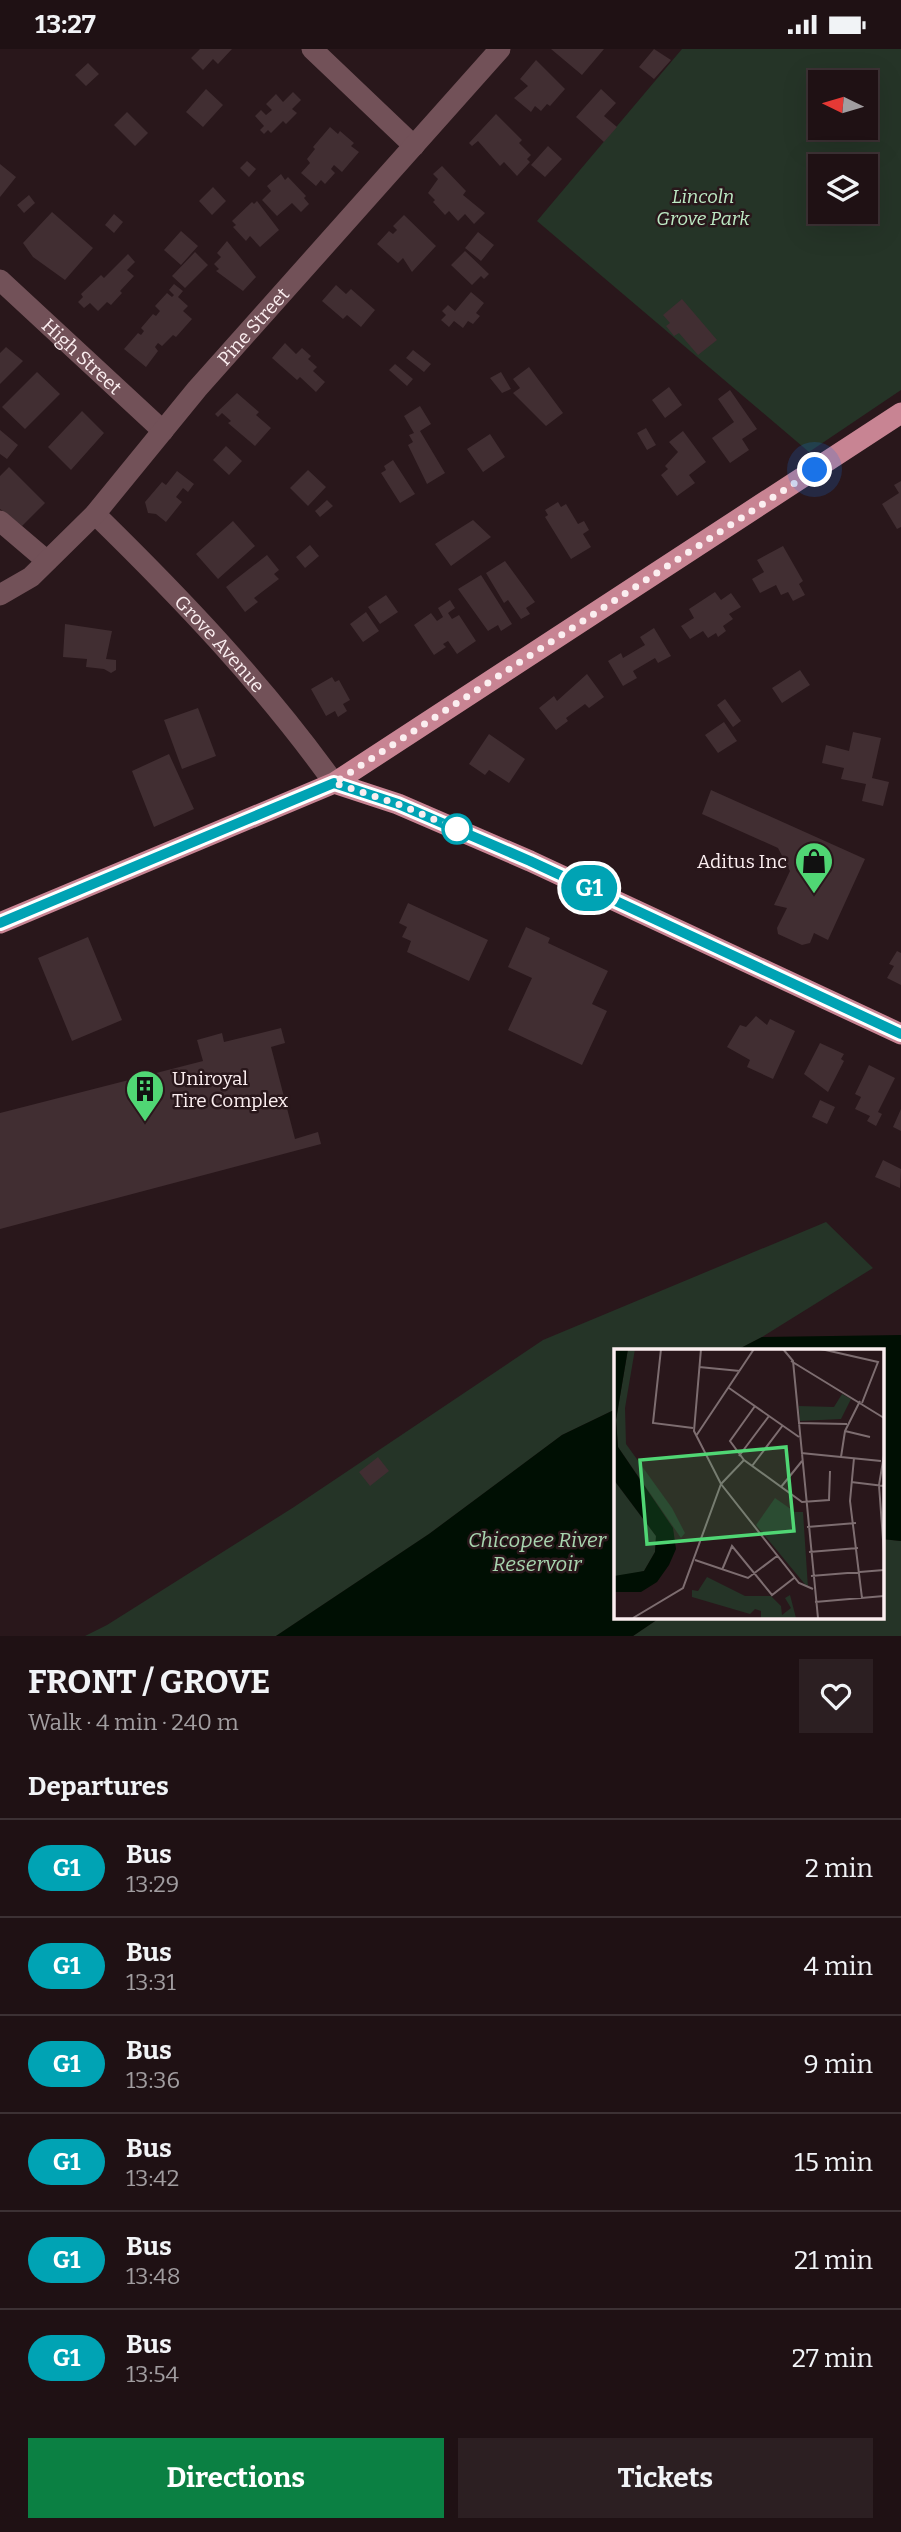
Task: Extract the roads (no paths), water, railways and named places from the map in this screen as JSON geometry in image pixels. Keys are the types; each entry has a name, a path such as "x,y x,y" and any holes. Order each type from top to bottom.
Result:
{"main road":[{"path":"0,923 334,783 901,413"},
{"path":"334,783 398,804 530,861 901,1034"}],"street":[{"path":"312,49 414,146"},
{"name":"Pine Street","path":"0,595 31,577 95,514 163,431 500,49"},
{"name":"High Street","path":"0,280 163,431"},
{"name":"Grove Avenue","path":"95,514 157,574 246,671 294,726 334,783"},
{"path":"0,521 47,561"}],"water":[{"path":"901,1335 901,1541 884,1539 884,1349 739,1349 762,1337"},
{"name":"Chicopee River Reservoir","path":"614,1410 614,1619 658,1619 633,1636 276,1636 429,1534 562,1435"}],"place":[{"name":"Aditus Inc","path":"814,895"},
{"name":"Uniroyal Tire Complex","path":"145,1123"}],"park label":[{"name":"Lincoln Grove Park","path":"703,207"}]}
